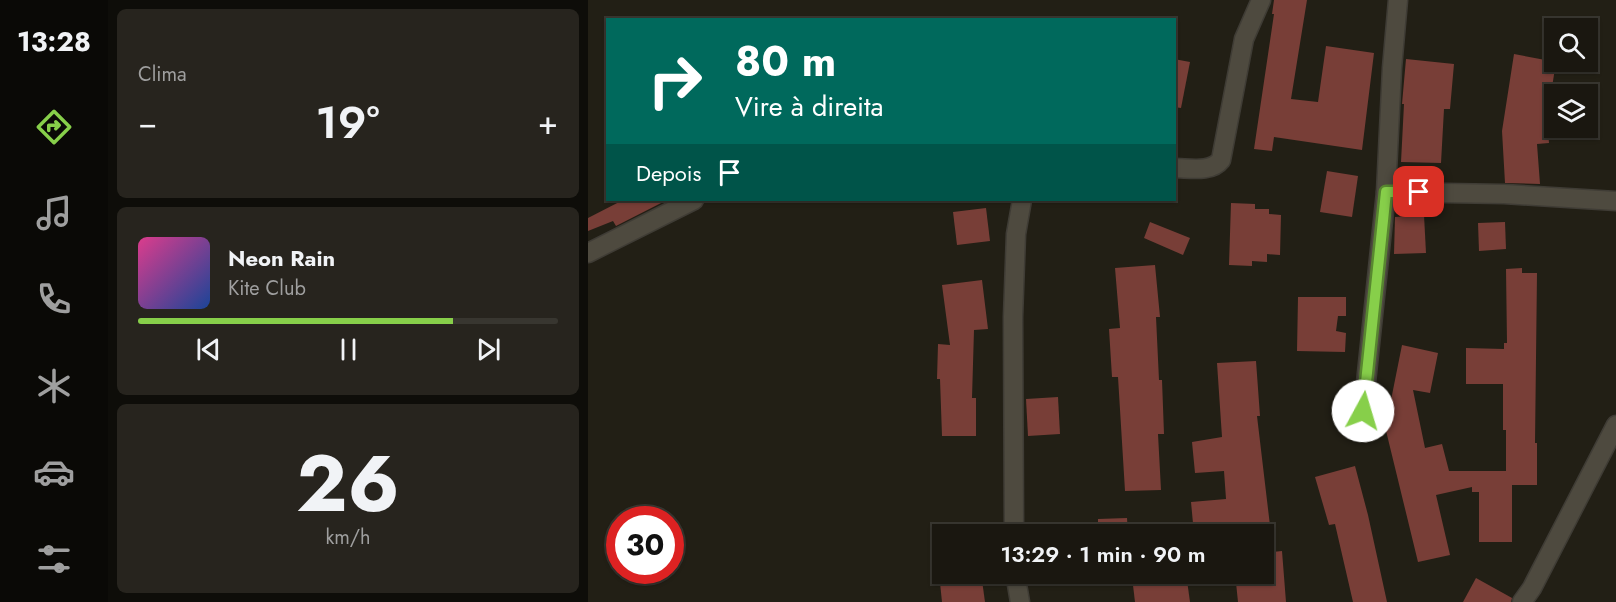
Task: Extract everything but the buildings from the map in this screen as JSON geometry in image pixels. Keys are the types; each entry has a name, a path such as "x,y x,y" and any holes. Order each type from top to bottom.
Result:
{"street":[{"path":"1176,168 1209,168 1216,166 1221,160 1244,39 1261,0"},
{"path":"1363,411 1386,192 1398,0"},
{"path":"1386,192 1504,194 1616,201"},
{"path":"588,253 692,201"},
{"path":"1014,524 1013,317 1016,234 1022,201"},
{"path":"1522,602 1532,588 1616,425"},
{"path":"1017,584 1020,602"}],"route":[{"path":"1363,411 1386,192 1419,192"}]}
